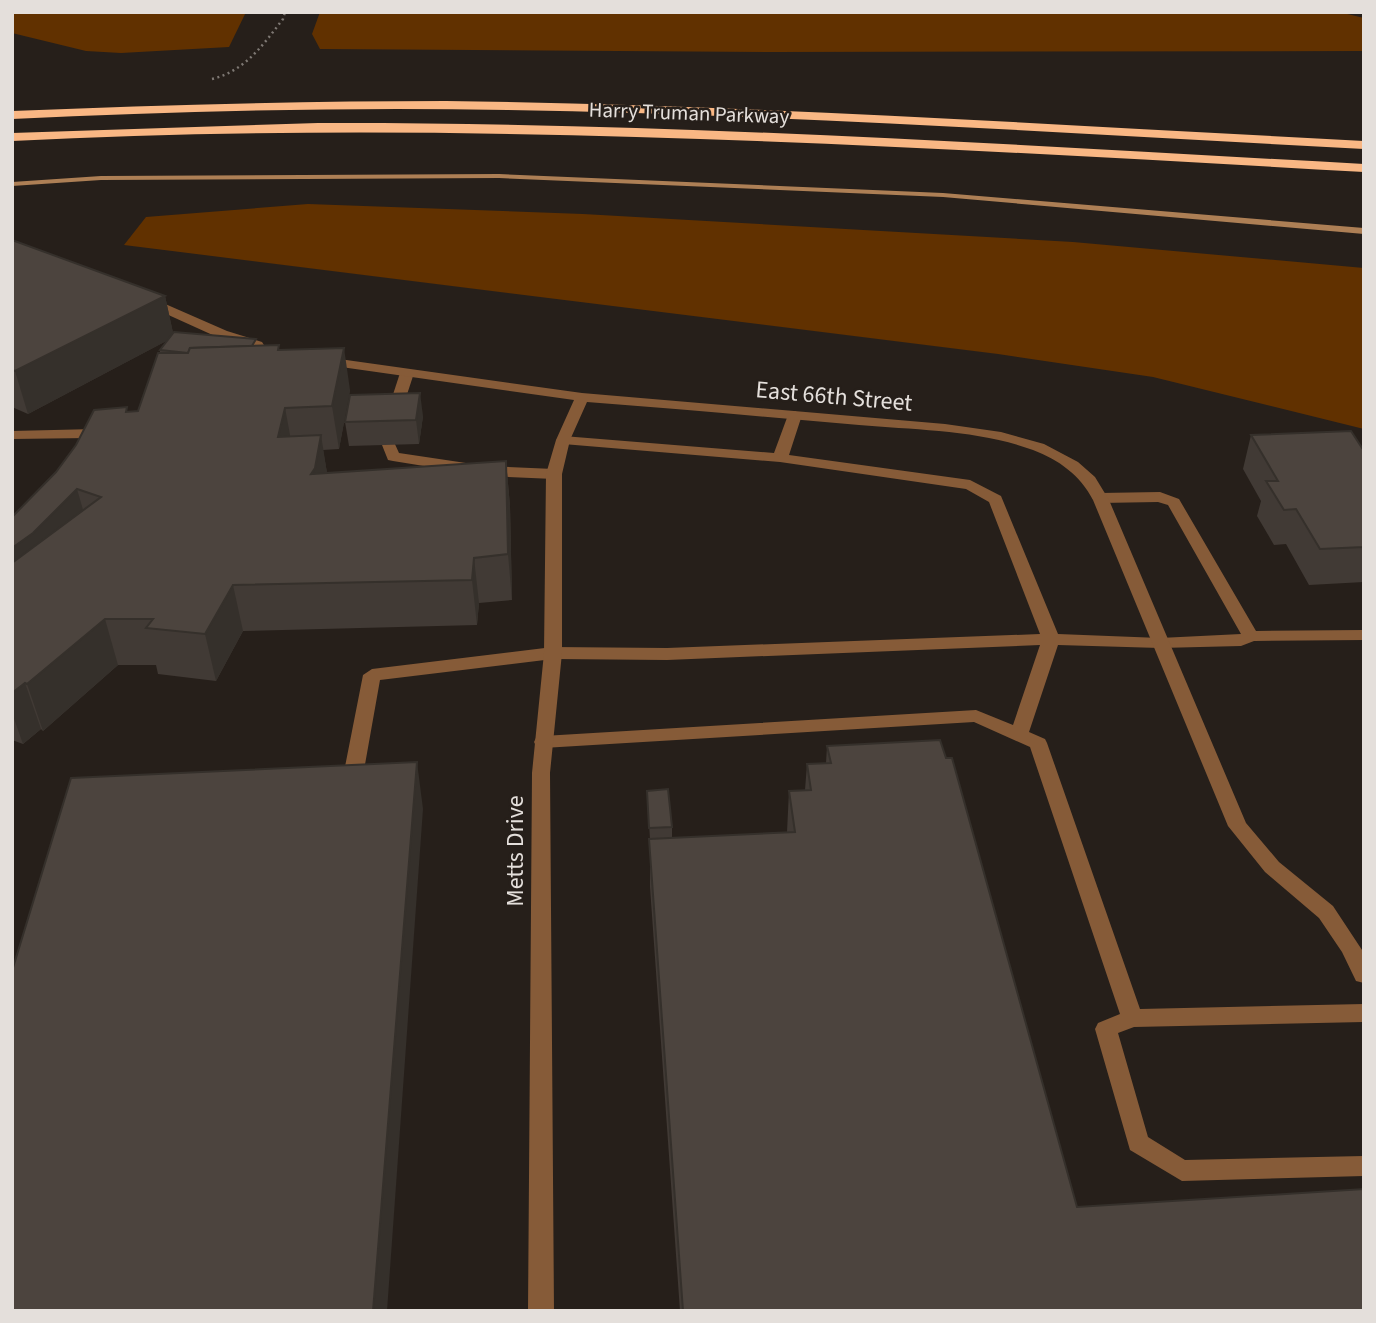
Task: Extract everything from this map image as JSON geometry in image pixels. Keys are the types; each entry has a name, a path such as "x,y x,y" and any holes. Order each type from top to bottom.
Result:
{"highway":[{"path":"371,105 644,104 832,108 1364,131"},
{"name":"Harry Truman Parkway","path":"12,115 371,105 644,110 1364,145"},
{"name":"Harry Truman Parkway","path":"12,137 180,129 502,128 1364,168"},
{"path":"994,149 1364,180"}],"street":[{"path":"130,293 222,334 269,348"},
{"name":"East 66th Street","path":"306,357 582,397 945,428 1039,447 1063,459 1081,472 1100,498 1238,826 1272,867 1325,912 1351,948 1364,975"},
{"path":"393,417 407,373"},
{"name":"Metts Drive","path":"541,1311 543,742 553,653 554,474 563,440 582,397"},
{"path":"780,458 795,415"},
{"path":"14,434 95,433 98,450 92,461"},
{"path":"563,440 780,458 970,485 996,499 1051,639 1019,735"},
{"path":"389,444 393,457 486,471 554,474"},
{"path":"1100,498 1160,497 1174,502 1251,636"},
{"path":"348,801 372,675 553,653 667,654 1051,639 1160,643 1241,641 1251,636 1364,635"},
{"path":"543,742 976,716 1038,743 1132,1018"},
{"path":"1364,1013 1132,1018 1106,1028 1138,1143 1182,1171 1364,1166"}],"path":[{"path":"210,80 222,78 251,60 283,19 285,12"}],"shaded area":[{"path":"12,12 246,12 229,47 121,53 86,51 12,33"},
{"path":"320,12 1339,12 1364,18 1364,51 770,52 320,49 312,34"},
{"path":"308,204 583,214 1073,242 1364,268 1364,429 1153,377 998,354 124,245 146,217"}],"building":[{"path":"12,240 165,296 15,371 12,370"},
{"path":"174,332 256,339 252,346 190,348 188,353 160,350"},
{"path":"279,345 278,350 344,348 332,406 285,408 278,437 321,435 315,468 311,474 506,461 508,554 474,558 472,580 233,585 205,634 146,628 153,619 105,619 27,684 12,693 12,563 101,497 77,489 33,533 12,548 12,517 56,472 76,445 94,410 127,407 126,412 138,411 158,353 188,353 190,348"},
{"path":"420,393 416,420 345,422 350,395"},
{"path":"1351,431 1364,451 1364,547 1320,549 1296,509 1284,510 1266,481 1278,481 1251,435"},
{"path":"940,740 946,758 952,758 1077,1207 1364,1189 1364,1311 683,1311 649,839 795,832 789,791 811,790 807,764 831,763 827,746"},
{"path":"417,762 373,1311 12,1311 12,971 71,778"},
{"path":"668,789 672,827 649,828 647,791"}],"waterway":[{"path":"12,184 101,178 499,176 943,195 1364,231"}]}
